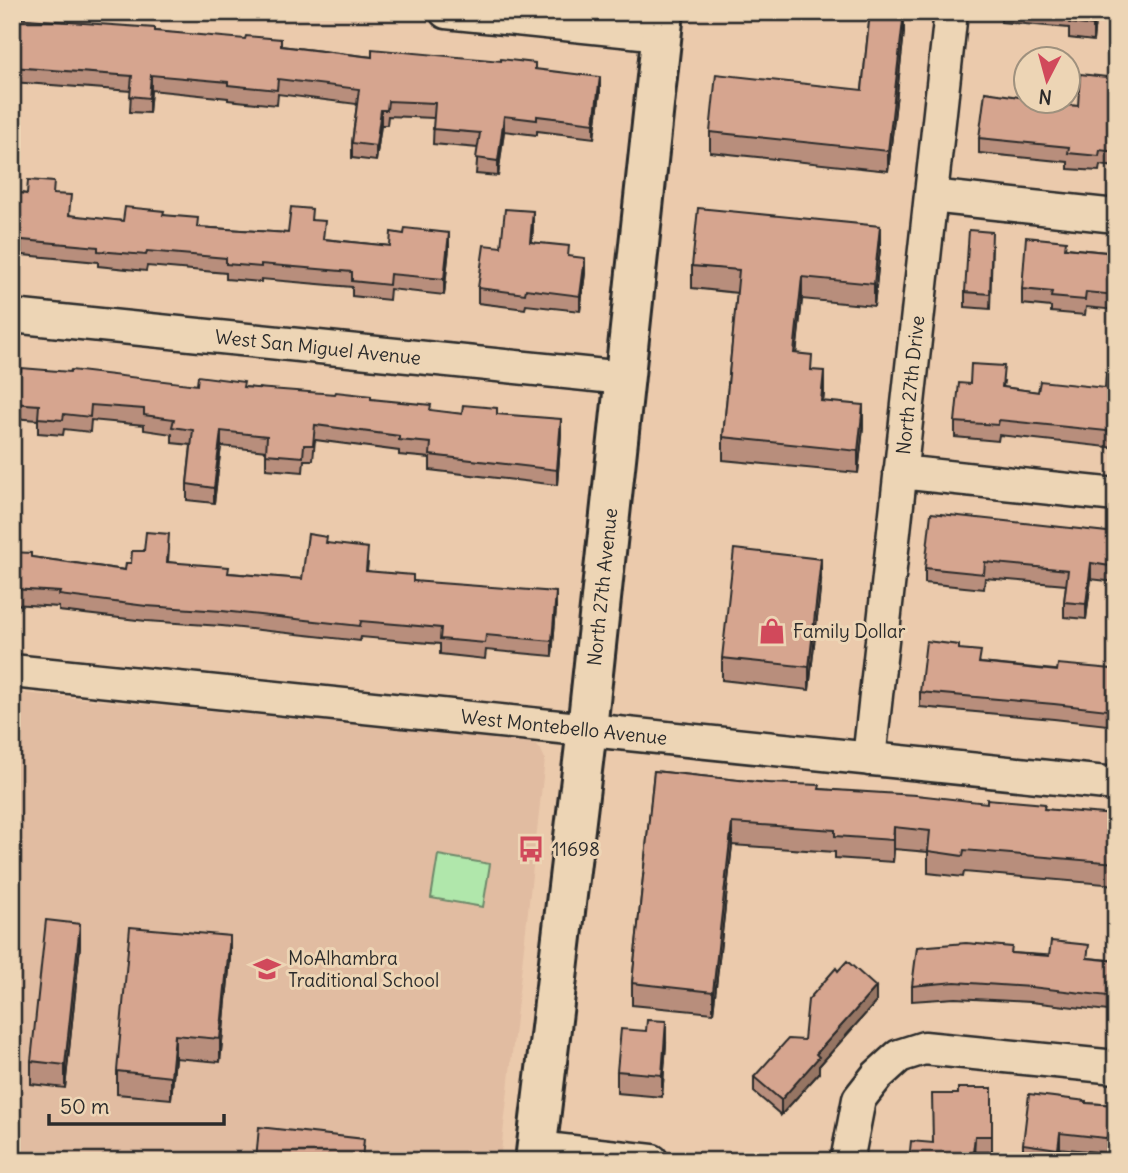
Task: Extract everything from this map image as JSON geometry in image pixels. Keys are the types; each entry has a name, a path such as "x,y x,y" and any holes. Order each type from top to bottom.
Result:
{"main road":[{"name":"North 27th Avenue","path":"536,1154 587,729 663,23"}],"street":[{"path":"446,12 663,23"},
{"name":"North 27th Drive","path":"869,759 951,12"},
{"path":"931,196 1116,216"},
{"name":"West San Miguel Avenue","path":"12,316 624,378"},
{"path":"900,472 1116,495"},
{"name":"West Montebello Avenue","path":"12,671 1116,784"},
{"path":"847,1161 859,1099 877,1076 899,1056 924,1048 1116,1067"},
{"path":"536,1154 652,1161"}],"shaded area":[{"name":"MoAlhambra Traditional School","path":"12,692 520,740 535,744 545,759 500,1161 12,1161"}],"green space":[{"path":"438,855 490,864 483,907 431,898"}],"building":[{"path":"870,12 904,12 888,151 710,132 716,74 862,90"},
{"path":"1061,12 1094,12 1093,26 1069,23 1070,13"},
{"path":"12,18 155,28 155,31 245,39 246,36 281,39 281,46 372,57 372,49 535,63 535,69 600,77 594,123 537,116 537,120 504,116 498,161 476,158 480,133 433,129 435,103 388,101 387,110 381,110 376,146 352,143 359,89 278,79 277,90 228,85 228,82 151,75 149,98 130,96 132,76 12,67"},
{"path":"1082,74 1115,78 1112,107 1116,107 1116,152 1100,150 1099,156 1068,153 1069,147 979,138 985,92 1012,96 1012,116 1082,116"},
{"path":"28,180 54,182 53,194 71,195 69,215 123,221 125,207 164,211 163,215 198,218 197,227 288,233 291,207 312,209 311,220 325,221 323,239 390,246 391,232 404,234 405,228 449,233 444,279 390,274 389,285 352,281 352,272 261,264 261,267 226,264 226,258 147,251 146,255 98,251 98,247 12,239 12,192 27,194"},
{"path":"698,208 880,226 874,284 802,277 794,353 812,355 811,370 824,371 821,401 863,405 858,451 723,437 739,270 692,266"},
{"path":"505,209 533,211 530,242 569,246 568,256 585,258 580,296 526,289 525,294 478,288 484,245 501,247"},
{"path":"969,230 992,232 990,294 965,292"},
{"path":"1026,237 1066,241 1065,248 1116,253 1116,295 1086,292 1085,300 1051,297 1052,292 1022,289"},
{"path":"971,364 1004,366 1002,387 1038,392 1040,381 1105,388 1106,373 1116,374 1116,432 999,420 998,425 955,422 959,383 970,384"},
{"path":"21,368 71,370 197,385 198,376 244,382 243,387 371,396 371,399 431,405 430,410 462,414 463,405 497,408 497,414 561,419 557,470 430,455 431,443 315,425 313,445 304,445 303,457 266,454 267,436 221,431 214,488 187,484 193,430 172,427 174,419 144,415 144,409 91,405 90,417 64,414 63,420 38,418 39,405 12,403 12,371 21,371"},
{"path":"931,513 1116,533 1116,567 1091,563 1086,604 1064,602 1068,570 985,562 984,574 925,568"},
{"path":"146,532 169,534 167,562 229,567 228,573 302,579 308,534 327,537 326,543 368,548 366,571 413,575 413,581 556,592 552,641 486,635 485,643 440,639 441,628 361,621 360,626 146,606 59,595 60,592 12,589 12,552 125,570 126,563 131,563 132,551 144,551"},
{"name":"Family Dollar","path":"734,549 821,559 809,667 722,658"},
{"path":"926,641 981,651 979,663 1057,671 1058,664 1112,669 1112,675 1116,676 1116,711 920,692"},
{"path":"654,771 767,783 820,785 819,789 987,803 987,799 1045,804 1044,809 1115,815 1116,863 964,850 963,856 928,851 930,831 894,827 893,840 835,836 835,830 732,823 713,992 632,983"},
{"path":"46,920 80,924 65,1065 31,1061"},
{"path":"130,927 230,936 220,1039 175,1035 171,1077 117,1071"},
{"path":"1051,941 1089,945 1087,958 1116,961 1116,997 955,982 912,986 917,947 966,943 1012,947 1011,953 1049,956"},
{"path":"847,961 876,987 816,1054 819,1057 781,1100 754,1077 788,1039 804,1040 808,1000 836,968 838,971"},
{"path":"647,1020 666,1021 662,1075 617,1071 621,1029 646,1031"},
{"path":"958,1088 992,1088 992,1136 975,1136 972,1161 909,1161 911,1141 933,1143 932,1094 958,1094"},
{"path":"1029,1094 1116,1105 1116,1149 1113,1149 1114,1139 1060,1133 1058,1149 1023,1144"},
{"path":"259,1127 364,1139 362,1159 376,1161 256,1161"}],"place":[{"name":"Family Dollar","path":"772,631"},
{"name":"11698","path":"531,849"},
{"name":"MoAlhambra Traditional School","path":"267,969"}]}
